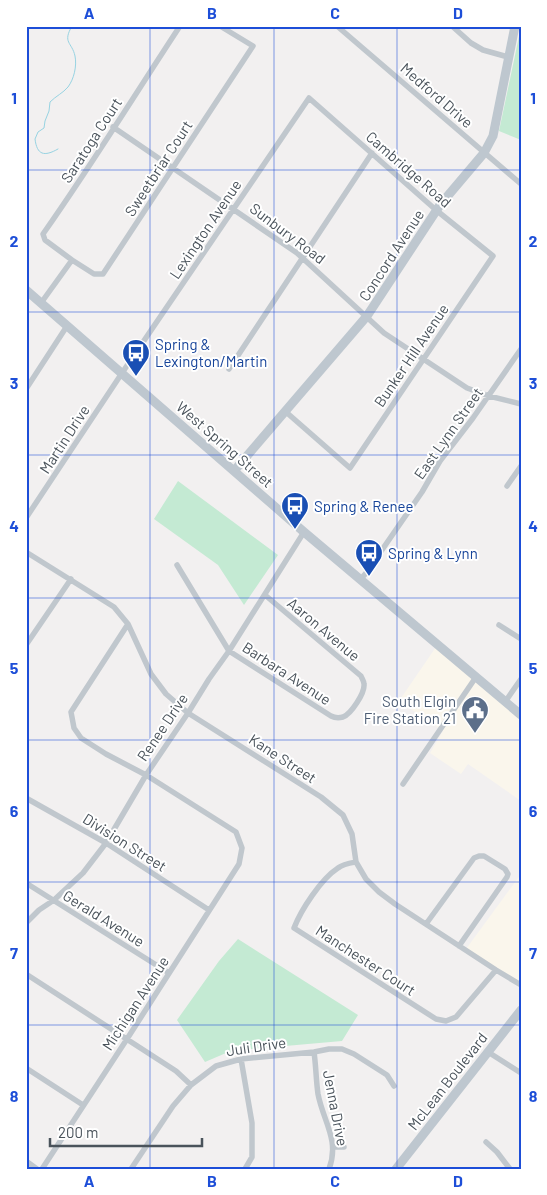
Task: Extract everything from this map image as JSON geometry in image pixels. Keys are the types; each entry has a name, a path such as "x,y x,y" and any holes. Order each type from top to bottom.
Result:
{"main road":[{"name":"Concord Avenue","path":"234,471 367,316 436,210 484,153 493,136 514,26"},
{"name":"West Spring Street","path":"26,290 304,532 521,715"},
{"name":"McLean Boulevard","path":"396,1169 521,1010"}],"street":[{"name":"Saratoga Court","path":"72,260 45,240 43,234 76,187 180,26"},
{"name":"Sweetbriar Court","path":"72,260 94,274 102,274 253,46 220,26"},
{"name":"Medford Drive","path":"337,26 521,184"},
{"path":"452,26 471,43 483,50 508,57"},
{"name":"Cambridge Road","path":"309,98 436,210 493,256"},
{"name":"Lexington Avenue","path":"122,373 309,98"},
{"name":"Sunbury Road","path":"114,127 303,258 384,333 423,360 467,388 521,404"},
{"path":"229,369 372,153"},
{"name":"Bunker Hill Avenue","path":"286,412 350,468 493,256"},
{"path":"41,303 72,260"},
{"path":"26,389 68,326"},
{"name":"East Lynn Street","path":"360,580 422,492 440,462 521,349"},
{"name":"Martin Drive","path":"26,518 122,373"},
{"path":"507,486 521,466"},
{"name":"Renee Drive","path":"26,923 83,873 106,843 146,775 229,651 304,532"},
{"name":"Kane Street","path":"26,552 114,607 128,624 151,674 166,694 188,713 321,797 343,815 352,834 356,862 366,879 379,892 521,985"},
{"name":"Barbara Avenue","path":"177,565 229,651 327,714 341,718"},
{"path":"26,645 71,579"},
{"name":"Aaron Avenue","path":"265,595 361,676 364,684 362,694 349,713 341,718"},
{"path":"128,624 71,712 74,728 81,738 106,754 146,775"},
{"path":"499,625 521,639"},
{"path":"403,784 476,678"},
{"path":"505,702 521,679"},
{"name":"Michigan Avenue","path":"42,1169 238,864 242,848 236,832 146,775"},
{"name":"Division Street","path":"26,798 106,843 209,910"},
{"path":"426,924 474,858 484,856 505,869 508,874 507,877 459,946"},
{"name":"Manchester Court","path":"356,862 339,866 326,877 299,916 294,928 436,1019 446,1021 456,1017 496,970"},
{"name":"Gerald Avenue","path":"26,883 169,973"},
{"path":"26,974 176,1071 191,1085"},
{"name":"Juli Drive","path":"131,1169 172,1106 191,1085 216,1066 241,1059 342,1049 354,1054 386,1075 394,1086"},
{"name":"Jenna Drive","path":"314,1052 318,1094 331,1134 333,1147 333,1157 329,1169"},
{"path":"488,1052 521,1073"},
{"path":"241,1059 252,1123 252,1157 245,1169"},
{"path":"26,1068 84,1105"},
{"path":"486,1142 498,1152 510,1169"},
{"path":"333,1147 344,1147"},
{"path":"26,1162 38,1169"}],"shaded area":[{"path":"436,647 521,717 521,801 468,764 461,774 430,753 443,731 399,701"},
{"path":"521,874 521,983 466,949"}],"green space":[{"path":"521,27 521,140 499,131"},
{"path":"178,481 278,555 244,605 218,565 154,519"},
{"path":"238,939 358,1015 342,1041 252,1049 226,1053 205,1062 177,1020 219,961"}],"waterway":[{"path":"58,149 49,153 42,153 37,148 35,139 38,132 44,128 50,102 68,87 73,76 76,64 75,56 68,39 72,26"}],"place":[{"name":"Spring & Lexington/Martin","path":"136,377"},
{"name":"Spring & Renee","path":"295,530"},
{"name":"Spring & Lynn","path":"369,577"},
{"name":"South Elgin Fire Station 21","path":"475,734"}]}
